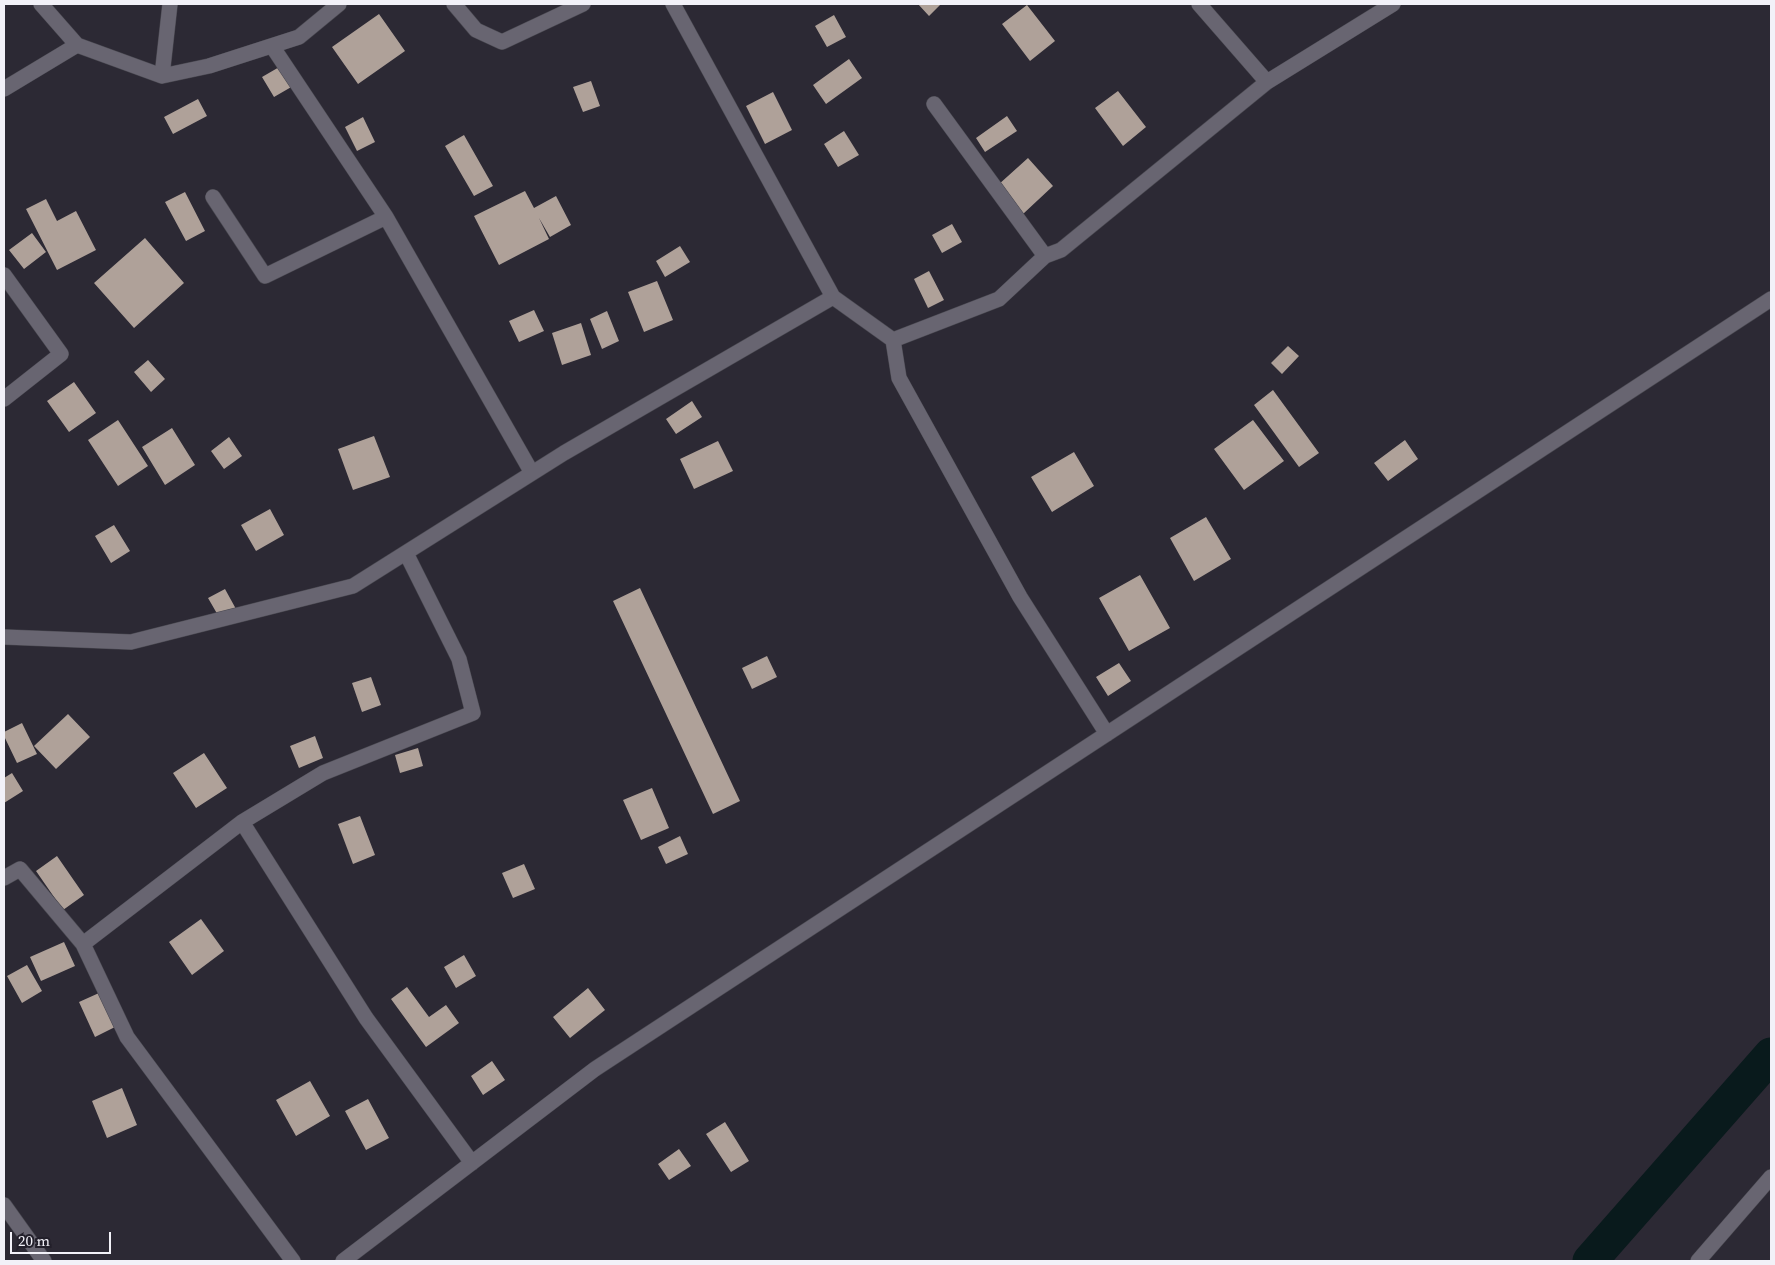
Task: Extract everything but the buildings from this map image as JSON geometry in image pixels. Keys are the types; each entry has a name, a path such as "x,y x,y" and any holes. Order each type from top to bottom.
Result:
{"street":[{"path":"41,4 78,45 162,76 209,66 300,37 339,4"},
{"path":"162,76 170,4"},
{"path":"454,4 476,30 502,42 583,4"},
{"path":"673,4 833,297 893,340 899,378 1020,597 1107,734"},
{"path":"1199,4 1267,82"},
{"path":"893,340 999,299 1044,256 1061,250 1267,82 1393,4"},
{"path":"4,88 78,45"},
{"path":"272,46 386,217 532,473"},
{"path":"934,104 1044,256"},
{"path":"213,197 265,276 386,217"},
{"path":"4,276 61,354 4,399"},
{"path":"4,637 131,642 353,586 532,473 833,297"},
{"path":"343,1261 595,1069 1771,299"},
{"path":"83,944 242,822 323,772 473,713 459,659 406,553"},
{"path":"242,822 366,1018 472,1163"},
{"path":"4,878 20,869 83,944 127,1037 293,1261"},
{"path":"1698,1261 1771,1177"},
{"path":"4,1205 9,1224 44,1261"}],"waterway":[{"path":"1590,1261 1771,1055"}]}
